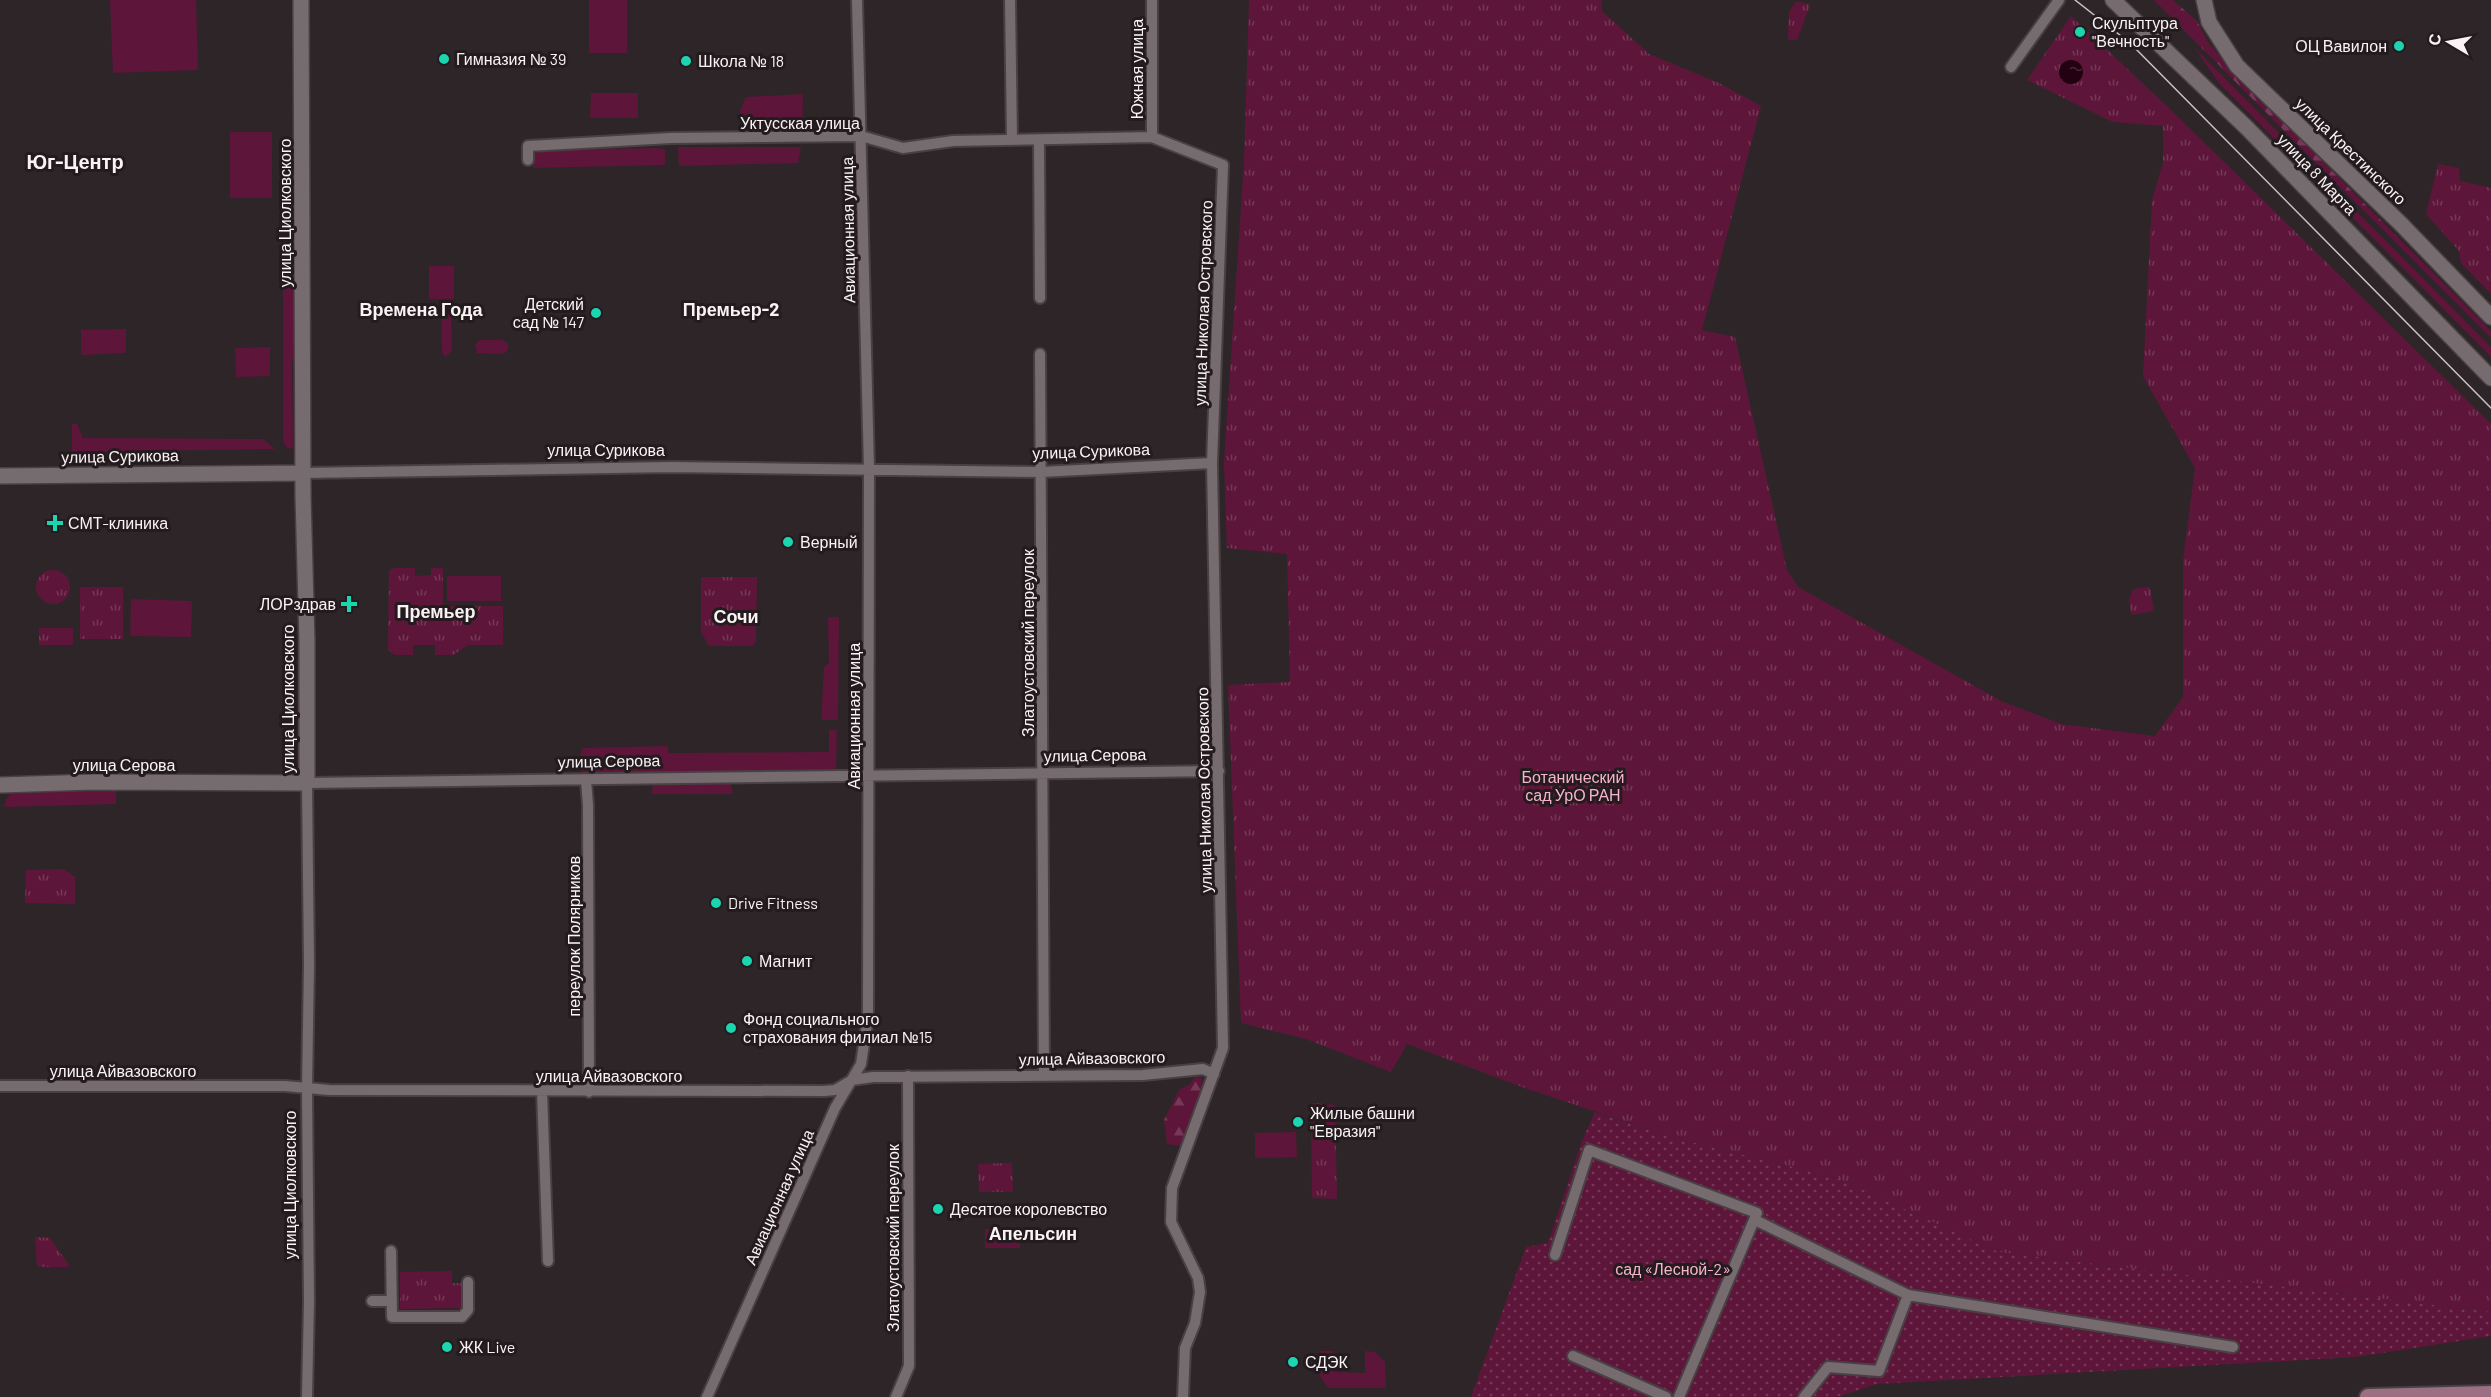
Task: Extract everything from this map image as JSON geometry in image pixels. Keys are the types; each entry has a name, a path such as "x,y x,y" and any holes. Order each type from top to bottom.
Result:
{"main road":[{"path":"2368,1397 2488,1393"}],"street":[{"name":"улица Циолковского","path":"301,0 303,473 309,965 307,1397"},
{"name":"Авиационная улица","path":"707,1397 835,1108 864,1055 868,1017 868,468 857,0"},
{"path":"1010,0 1012,140"},
{"name":"Южная улица","path":"1152,0 1152,137"},
{"path":"2011,67 2059,0"},
{"name":"улица 8 Марта","path":"2113,0 2247,128 2491,378"},
{"name":"улица Крестинского","path":"2204,0 2209,22 2236,66 2401,224 2491,317"},
{"name":"Уктусская улица","path":"528,160 528,146 671,138 861,136 903,148 953,141 1152,137 1223,165"},
{"path":"1039,140 1040,298"},
{"name":"улица Николая Островского","path":"1184,1397 1185,1348 1196,1323 1200,1292 1198,1278 1171,1222 1172,1188 1223,1048 1212,463 1223,165"},
{"name":"Златоустовский переулок","path":"1040,354 1044,1075"},
{"name":"улица Сурикова","path":"0,476 542,468 868,468 1041,472 1212,463"},
{"name":"улица Серова","path":"0,785 93,782 307,783 869,777 1219,771"},
{"name":"переулок Полярников","path":"586,780 588,1092"},
{"name":"улица Айвазовского","path":"0,1086 275,1086 307,1089 588,1092 824,1091 835,1090 852,1080 873,1077 1143,1075 1203,1069 1214,1074"},
{"name":"Златоустовский переулок","path":"896,1397 909,1366 908,1076"},
{"path":"542,1091 548,1260"},
{"path":"1555,1255 1589,1150 1757,1213 1679,1397"},
{"path":"1755,1220 1908,1296 2234,1347"},
{"path":"392,1251 392,1317 462,1317 468,1310 468,1282"},
{"path":"1804,1397 1828,1367 1879,1371 1908,1296"},
{"path":"372,1301 392,1301"},
{"path":"1573,1356 1665,1397"}],"green space":[{"path":"110,0 196,0 198,70 113,73"},
{"path":"589,0 627,0 627,53 589,53"},
{"name":"Ботанический сад УрО РАН","path":"1249,0 1601,0 1602,11 1649,54 1719,83 1761,106 1702,330 1735,337 1787,570 1798,587 2001,701 2061,724 2155,736 2183,697 2183,561 2195,468 2143,376 2152,200 2163,163 2163,126 2113,122 2027,80 2071,16 2169,108 2491,424 2491,1312 1998,1252 1837,1178 1675,1138 1522,1087 1407,1044 1391,1072 1306,1039 1241,1023 1228,685 1290,682 1287,554 1227,548 1224,462 1244,162"},
{"path":"2154,0 2173,0 2197,21 2208,42 2227,65 2491,331 2491,338"},
{"path":"1797,1 1810,5 1797,40 1788,40 1789,11"},
{"path":"2194,47 2491,347 2491,357 2218,82"},
{"path":"591,93 638,93 638,118 590,118"},
{"path":"803,94 802,132 742,130 740,110 746,97"},
{"path":"230,132 272,132 272,198 230,198"},
{"path":"678,147 801,147 798,163 679,166"},
{"path":"660,148 665,150 665,165 533,168 534,154 542,150"},
{"path":"2438,164 2459,168 2460,181 2491,188 2491,294 2461,263 2459,251 2426,214"},
{"path":"429,266 454,266 454,299 429,299"},
{"path":"283,278 292,280 295,284 297,319 292,365 293,447 290,449 286,447 283,440"},
{"path":"441,310 451,310 452,351 445,357 442,352"},
{"path":"126,329 126,353 81,355 81,330"},
{"path":"480,340 502,340 508,343 508,350 503,354 477,353 475,345"},
{"path":"270,347 270,376 236,377 235,348"},
{"path":"72,424 77,424 83,438 263,439 275,449 72,452"},
{"path":"394,568 415,568 415,576 431,575 431,568 443,568 443,606 503,606 503,645 468,645 453,655 435,655 435,645 413,645 413,655 395,655 388,650 389,571"},
{"path":"53,570 65,575 70,587 65,599 53,604 41,599 36,587 41,575"},
{"path":"447,576 501,576 501,601 447,601"},
{"path":"701,577 757,577 756,641 752,646 709,646 701,632"},
{"path":"80,587 123,587 123,639 80,639"},
{"path":"2150,587 2154,611 2131,615 2129,599 2133,589"},
{"path":"131,599 192,601 191,637 130,636"},
{"path":"828,617 839,617 838,720 821,720 824,667 829,663"},
{"path":"39,628 73,628 73,645 39,645"},
{"path":"829,730 837,730 836,769 582,774 578,760 583,748 667,746 669,753 829,752"},
{"path":"730,782 733,794 651,794 654,784"},
{"path":"116,788 116,804 5,807 11,792"},
{"path":"64,869 75,877 75,904 25,903 26,870"},
{"path":"1195,1076 1202,1078 1203,1092 1181,1146 1167,1144 1164,1120 1179,1090 1190,1084"},
{"path":"1313,1103 1335,1105 1337,1198 1335,1199 1312,1198 1311,1105"},
{"name":"сад «Лесной-2»","path":"1595,1112 1675,1138 1837,1178 1998,1252 2491,1312 2491,1336 2356,1357 1877,1384 1837,1397 1471,1397 1526,1247 1548,1243 1582,1141"},
{"path":"1296,1132 1297,1157 1255,1158 1255,1133"},
{"path":"1012,1163 1013,1192 979,1192 978,1164"},
{"path":"985,1229 1020,1229 1020,1248 985,1248"},
{"path":"35,1237 50,1238 69,1265 67,1267 41,1267 37,1265"},
{"path":"452,1271 452,1283 465,1283 465,1308 400,1309 400,1272"},
{"path":"1320,1351 1334,1351 1334,1372 1365,1373 1365,1351 1375,1352 1385,1362 1386,1388 1328,1388 1320,1376"}],"water":[{"path":"2066,60 2076,60 2083,67 2083,77 2076,84 2066,84 2059,77 2059,67"}],"tram line":[{"path":"2075,0 2130,43 2491,408"}],"place":[{"name":"Скульптура \"Вечность\"","path":"2080,32"},
{"name":"ОЦ Вавилон","path":"2399,46"},
{"name":"Гимназия № 39","path":"444,59"},
{"name":"Школа № 18","path":"686,61"},
{"name":"Детский сад № 147","path":"596,313"},
{"name":"СМТ-клиника","path":"55,523"},
{"name":"Верный","path":"788,542"},
{"name":"ЛОРздрав","path":"349,604"},
{"name":"Drive Fitness","path":"716,903"},
{"name":"Магнит","path":"747,961"},
{"name":"Фонд социального страхования филиал №15","path":"731,1028"},
{"name":"Жилые башни \"Евразия\"","path":"1298,1122"},
{"name":"Десятое королевство","path":"938,1209"},
{"name":"ЖК Live","path":"447,1347"},
{"name":"СДЭК","path":"1293,1362"}],"district":[{"name":"Юг-Центр","path":"75,162"},
{"name":"Времена Года","path":"421,310"},
{"name":"Премьер-2","path":"731,310"},
{"name":"Премьер","path":"436,612"},
{"name":"Сочи","path":"736,617"},
{"name":"Апельсин","path":"1033,1234"}]}
